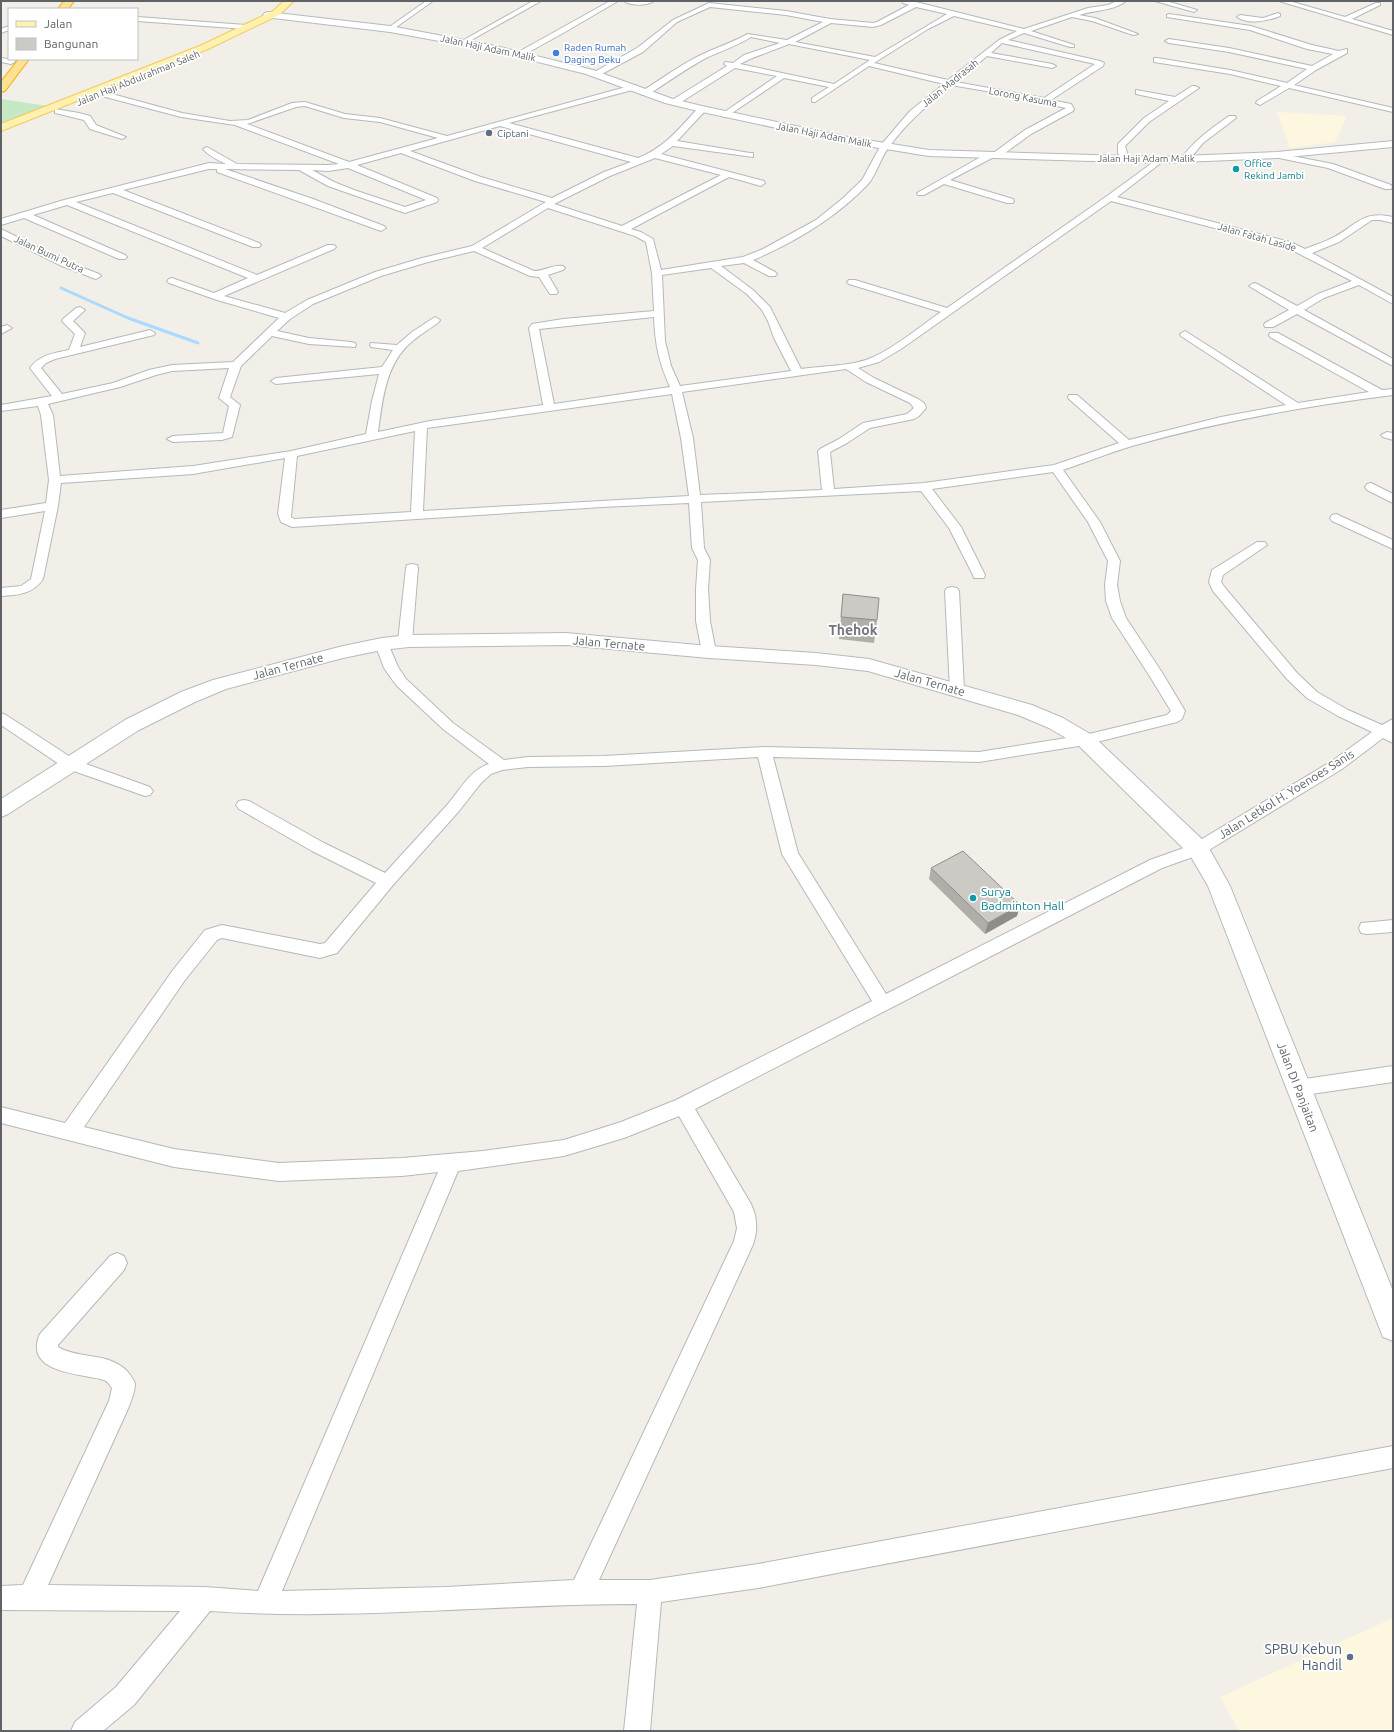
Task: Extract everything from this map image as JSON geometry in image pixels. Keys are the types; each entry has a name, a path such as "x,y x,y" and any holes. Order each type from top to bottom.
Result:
{"highway":[{"path":"1,74 9,60"},
{"path":"1,89 23,60"}],"main road":[{"path":"273,15 289,1"},
{"path":"273,15 388,31 501,52"},
{"name":"Jalan Haji Abdulrahman Saleh","path":"1,128 206,47 273,15"},
{"name":"Jalan Haji Abdulrahman Saleh","path":"1,133 205,51 273,15"},
{"name":"Jalan Haji Adam Malik","path":"273,15 390,29 464,42 595,74 633,87 645,93 726,115 884,147 929,154 1159,160 1277,155 1391,145"},
{"name":"Jalan Ternate","path":"2,808 132,725 207,689 286,666 382,644 405,641 499,638 566,639 709,652 816,659 869,665 1025,710 1056,723 1085,740 1198,849"},
{"name":"Jalan DI Panjaitan","path":"1198,849 1219,886 1393,1327"}],"street":[{"path":"390,29 430,1"},
{"path":"464,42 538,1"},
{"path":"517,54 563,31 616,1"},
{"path":"627,1 639,3 651,1"},
{"path":"902,1 1024,31 1072,46"},
{"name":"Jalan Madrasah","path":"657,274 745,260 766,251 819,222 845,201 866,181 884,147 913,113 1002,41 1024,31 1090,8 1109,7 1123,1"},
{"path":"1158,1 1205,12"},
{"path":"1282,1 1393,33"},
{"path":"925,6 937,3"},
{"path":"595,74 640,50 675,21 709,5 786,13 830,21 873,25 879,24 916,4"},
{"path":"1308,8 1319,4"},
{"path":"1346,19 1378,4"},
{"path":"815,100 868,64 926,28 954,13"},
{"path":"1235,16 1263,20 1278,15"},
{"path":"1070,16 1093,19 1135,34"},
{"path":"1169,16 1251,28 1310,47 1339,53"},
{"path":"138,19 246,27"},
{"path":"1186,25 1193,19"},
{"path":"675,102 733,65 766,49 789,42 830,21"},
{"path":"645,93 705,56 735,44 750,35 876,59"},
{"path":"1002,41 1100,63 1045,101"},
{"path":"1224,61 1235,44"},
{"path":"1165,49 1224,61 1290,85 1393,110"},
{"path":"1165,49 1224,61 1248,54 1313,68"},
{"path":"1153,68 1165,49"},
{"path":"1260,102 1290,85 1313,68 1347,49"},
{"path":"986,54 1052,66"},
{"path":"1235,59 1248,54"},
{"path":"705,56 733,65 834,86"},
{"name":"Lorong Kasuma","path":"868,64 950,83 1068,106 1070,108 1028,132 992,156"},
{"path":"726,115 782,76"},
{"path":"1,222 66,202 209,166 328,168 349,165 633,87"},
{"path":"1125,159 1121,146 1136,127 1158,110 1195,88"},
{"path":"1140,92 1176,100"},
{"path":"101,93 181,115 222,123 249,122 300,104 344,116 380,120 447,138"},
{"path":"1328,94 1393,106"},
{"path":"174,439 222,437 228,435 236,405 224,398 236,365 286,317 310,302 364,279 425,260 475,248 550,203 607,174 654,155 671,143 702,109"},
{"path":"58,111 87,118 94,127 122,137"},
{"path":"1185,159 1203,137 1232,118"},
{"path":"237,123 349,165 434,200 405,210 326,182 302,168"},
{"path":"500,124 638,161"},
{"path":"671,143 750,156"},
{"path":"206,149 213,154 239,166"},
{"path":"403,151 478,179 642,235 650,241 657,274 660,341 666,366 676,389 687,438 695,499 698,548 704,560 702,589 703,621 709,652"},
{"path":"654,155 761,183"},
{"path":"1277,155 1330,166 1388,186"},
{"path":"920,193 992,156"},
{"path":"55,480 141,475 192,470 291,454 421,426 848,366 875,360 897,347 1110,198 1159,160"},
{"path":"209,166 381,228"},
{"path":"624,229 727,175"},
{"path":"943,181 1010,201"},
{"path":"114,190 256,245"},
{"name":"Jalan Fatah Laside","path":"1110,198 1268,238 1306,252 1393,301"},
{"path":"66,202 256,278"},
{"path":"25,215 122,257"},
{"path":"1306,252 1336,240 1370,218 1380,217 1393,220"},
{"name":"Jalan Bumi Putra","path":"1,232 65,264 96,276"},
{"path":"215,296 332,247"},
{"path":"475,248 526,272 542,274 560,268"},
{"path":"745,260 772,274"},
{"path":"714,266 759,300 774,321 779,338 798,373"},
{"path":"542,274 553,292"},
{"path":"172,281 215,296 286,317"},
{"path":"852,282 948,311"},
{"path":"1269,325 1321,296 1359,282"},
{"path":"1254,286 1393,363"},
{"path":"74,350 80,333 67,321 80,310"},
{"path":"549,407 534,328 536,326 563,322 658,314"},
{"path":"372,436 380,383 385,370 400,348 435,320"},
{"path":"58,397 35,368 42,361 74,350 150,332"},
{"path":"269,332 309,341 351,345"},
{"path":"1185,334 1296,406"},
{"path":"1274,336 1381,394"},
{"path":"375,345 400,348"},
{"path":"1,408 42,402 58,397 116,385 153,372 172,368 236,365"},
{"path":"828,493 824,450 843,441 862,427 910,417 920,408 920,405 914,401 870,380 848,366"},
{"path":"276,381 385,370"},
{"path":"291,454 284,514 285,519 292,523 602,503 828,493 924,487 1056,468 1127,444 1221,420 1296,406 1393,392"},
{"path":"1073,397 1127,444"},
{"path":"1,592 26,589 34,584 37,579 52,506 55,480 47,415 42,402"},
{"path":"417,515 421,426"},
{"path":"69,1133 179,975 212,935 222,932 320,951 331,948 387,881 454,807 476,779 486,770 501,765 528,762 604,762 764,752 979,757 1085,740 1172,719 1177,716 1178,711 1156,674 1119,618 1113,601 1111,585 1114,561 1094,522 1056,468"},
{"path":"924,487 950,518 979,575"},
{"path":"1371,487 1393,499"},
{"path":"1,514 52,506"},
{"path":"1336,518 1393,545"},
{"path":"1261,545 1217,573 1215,582 1220,591 1292,676 1312,695 1343,713 1389,731"},
{"path":"405,641 412,568"},
{"path":"952,592 958,690"},
{"path":"382,644 391,668 401,682 448,726 501,765"},
{"path":"1,718 70,764 145,791"},
{"name":"Jalan Letkol H. Yoenoes Sanis","path":"1,1115 174,1158 279,1172 402,1167 452,1163 564,1148 624,1130 683,1106 1156,864 1198,849 1389,731"},
{"path":"764,752 790,854 883,1003"},
{"path":"244,805 318,847 387,881"},
{"path":"1367,928 1393,926"},
{"path":"1298,1088 1393,1074"},
{"path":"580,1592 744,1242 747,1228 744,1210 683,1106"},
{"path":"265,1603 452,1163"},
{"path":"30,1597 118,1403 124,1384 111,1371 62,1361 48,1353 47,1341 117,1263"},
{"path":"1,1598 205,1599 265,1603 446,1599 580,1592 650,1592 758,1576 1393,1457"},
{"path":"637,1731 650,1592"},
{"path":"84,1731 125,1696 205,1599"}],"shaded area":[{"path":"1277,112 1347,116 1335,142 1290,148"},
{"name":"SPBU Kebun Handil","path":"1393,1618 1393,1731 1239,1731 1220,1697"}],"green space":[{"path":"1,99 54,107 1,124"}],"building":[{"path":"843,594 879,598 877,620 841,617"},
{"name":"Surya Badminton Hall","path":"963,851 1020,905 988,923 931,868"}],"waterway":[{"path":"61,288 128,318 198,343"}],"place":[{"name":"Raden Rumah Daging Beku","path":"556,53"},
{"name":"Ciptani","path":"489,133"},
{"name":"Office Rekind Jambi","path":"1236,169"},
{"name":"Surya Badminton Hall","path":"973,898"},
{"name":"SPBU Kebun Handil","path":"1350,1657"}],"district":[{"name":"Thehok","path":"853,630"}]}
